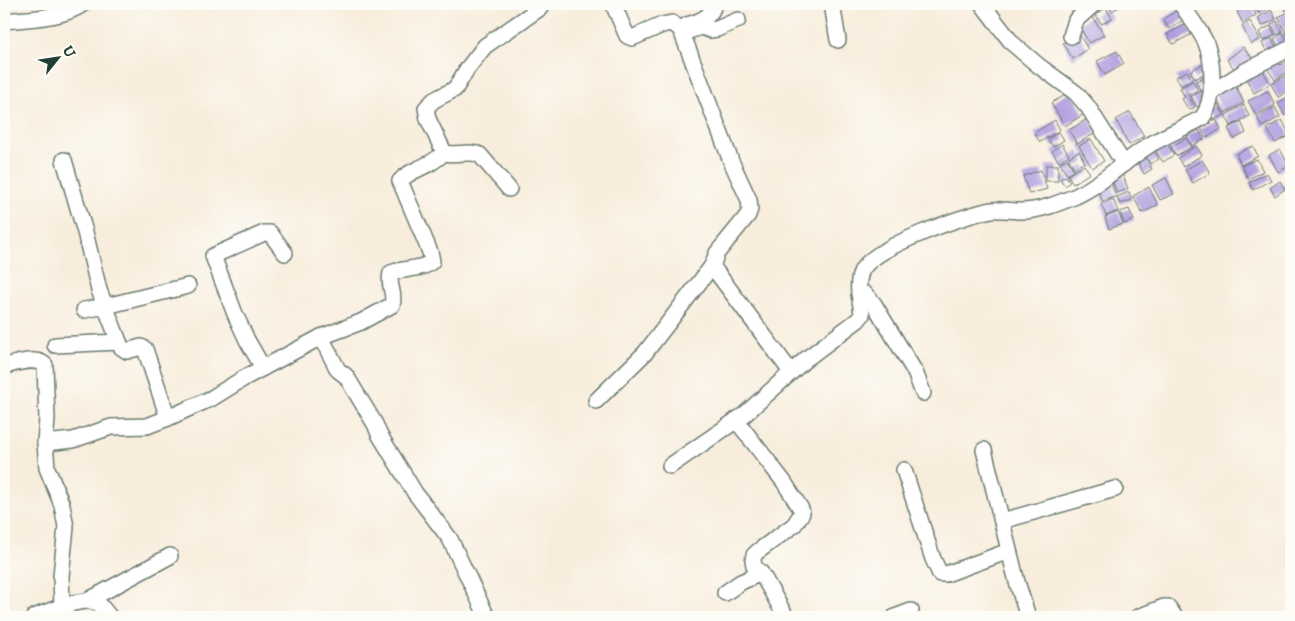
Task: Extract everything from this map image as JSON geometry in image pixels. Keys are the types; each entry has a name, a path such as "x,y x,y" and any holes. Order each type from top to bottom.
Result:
{"street":[{"path":"4,21 62,13 74,10 83,4"},
{"path":"443,153 428,119 426,108 434,100 455,89 467,69 485,46 540,8 542,4"},
{"path":"596,401 645,353 712,266 717,253 748,215 750,208 746,191 731,161 680,30 672,23 632,38 627,36 613,4"},
{"path":"680,30 707,17 712,12 714,4"},
{"path":"832,4 838,40"},
{"path":"982,4 1012,43 1039,66 1076,93 1088,107 1124,164"},
{"path":"1071,36 1076,20 1094,4"},
{"path":"670,466 736,420 791,372 858,320 862,315 859,294 862,269 886,251 904,240 947,224 994,210 1023,211 1056,204 1094,186 1151,144 1202,118 1207,110 1212,92 1210,63 1206,43 1181,4"},
{"path":"680,30 717,29 738,20"},
{"path":"1212,92 1245,71 1291,48"},
{"path":"45,443 73,440 111,427 147,426 168,418 212,398 320,337 361,322 388,309 394,300 389,279 391,273 408,268 426,266 432,261 400,181 432,162 443,153 458,155 475,153 480,155 509,189"},
{"path":"64,160 85,232 99,290 119,342 126,350 141,347 145,349 168,418"},
{"path":"263,368 235,314 213,256 264,233 270,233 285,254"},
{"path":"712,266 791,372"},
{"path":"84,310 188,286"},
{"path":"859,294 865,294 874,304 915,372 923,393"},
{"path":"320,337 338,370 346,376 415,493 450,539 487,617"},
{"path":"55,345 119,342"},
{"path":"4,366 31,361 40,361 44,365 47,468 62,505 66,527 61,576 63,612"},
{"path":"736,420 784,482 801,509 802,513 794,525 754,555 754,566 786,617"},
{"path":"984,450 1017,582 1028,617"},
{"path":"904,470 932,559 940,574 946,574 1009,551"},
{"path":"1002,522 1115,489"},
{"path":"34,617 63,612 170,556"},
{"path":"725,593 741,582 760,573"},
{"path":"87,601 93,601 100,605 110,617"},
{"path":"1138,617 1164,607 1168,607 1174,617"},
{"path":"895,617 911,611"}],"building":[{"path":"1107,4 1124,4 1112,11"},
{"path":"1230,4 1242,4 1233,9"},
{"path":"1250,4 1256,15 1243,23 1237,12"},
{"path":"1253,4 1269,4 1271,7 1259,14"},
{"path":"1291,4 1291,7 1285,11 1282,5"},
{"path":"1106,8 1112,18 1102,24 1095,15"},
{"path":"1179,9 1185,19 1169,29 1163,19"},
{"path":"1271,10 1276,19 1262,26 1258,18"},
{"path":"1289,12 1291,16 1291,38 1289,39 1278,17"},
{"path":"1092,16 1104,35 1089,43 1078,24"},
{"path":"1250,21 1260,39 1251,44 1242,26"},
{"path":"1277,21 1283,32 1277,35 1271,24"},
{"path":"1187,24 1192,34 1173,44 1167,34"},
{"path":"1270,26 1275,35 1263,41 1259,32"},
{"path":"1078,33 1088,49 1073,59 1063,43"},
{"path":"1283,33 1288,41 1278,46 1274,39"},
{"path":"1271,38 1276,47 1267,52 1262,43"},
{"path":"1243,47 1254,60 1238,73 1227,60"},
{"path":"1117,51 1124,64 1105,75 1097,61"},
{"path":"1276,59 1280,65 1288,61 1291,70 1275,80 1265,65"},
{"path":"1205,63 1210,71 1195,79 1190,71"},
{"path":"1260,64 1270,84 1254,93 1243,73"},
{"path":"1187,71 1192,80 1181,86 1176,77"},
{"path":"1287,75 1291,83 1291,90 1278,97 1271,84"},
{"path":"1206,76 1211,85 1200,90 1196,81"},
{"path":"1193,81 1198,90 1188,95 1195,107 1189,110 1182,99 1185,97 1180,88"},
{"path":"1234,83 1244,103 1224,113 1214,93"},
{"path":"1204,90 1209,100 1197,107 1191,96"},
{"path":"1268,91 1275,105 1256,115 1248,101"},
{"path":"1071,92 1084,114 1065,126 1051,103"},
{"path":"1291,95 1291,113 1285,116 1278,103"},
{"path":"1218,104 1224,115 1214,120 1208,109"},
{"path":"1244,105 1249,116 1231,126 1225,115"},
{"path":"1275,107 1280,117 1262,127 1257,117"},
{"path":"1130,112 1144,136 1129,145 1116,120"},
{"path":"1089,118 1097,132 1077,144 1069,130"},
{"path":"1055,120 1060,130 1040,142 1034,133"},
{"path":"1216,120 1221,129 1206,138 1201,128"},
{"path":"1282,120 1290,135 1275,143 1267,128"},
{"path":"1241,122 1246,133 1234,139 1228,128"},
{"path":"1199,130 1204,139 1192,146 1187,136"},
{"path":"1059,132 1064,140 1053,147 1048,139"},
{"path":"1186,138 1192,147 1176,156 1171,147"},
{"path":"1091,139 1104,161 1092,168 1079,146"},
{"path":"1062,144 1069,155 1059,162 1052,151"},
{"path":"1168,144 1174,155 1163,162 1156,151"},
{"path":"1196,146 1202,155 1183,167 1178,158"},
{"path":"1253,146 1258,156 1241,165 1236,154"},
{"path":"1153,149 1159,159 1150,164 1145,154"},
{"path":"1280,149 1289,166 1278,172 1269,155"},
{"path":"1079,151 1085,162 1074,168 1068,158"},
{"path":"1145,156 1152,169 1144,174 1137,161"},
{"path":"1067,159 1074,170 1067,175 1060,163"},
{"path":"1257,159 1263,171 1248,179 1242,166"},
{"path":"1202,160 1210,173 1193,183 1185,170"},
{"path":"1046,165 1058,165 1058,181 1046,181"},
{"path":"1084,165 1090,173 1073,184 1068,175"},
{"path":"1041,170 1047,189 1029,194 1023,176"},
{"path":"1122,173 1128,189 1117,193 1111,176"},
{"path":"1267,173 1271,180 1253,190 1249,182"},
{"path":"1066,176 1070,182 1065,186 1060,179"},
{"path":"1166,178 1174,194 1160,200 1152,185"},
{"path":"1111,181 1116,197 1102,201 1097,184"},
{"path":"1280,181 1285,189 1275,196 1270,188"},
{"path":"1149,187 1158,205 1142,213 1133,196"},
{"path":"1129,192 1132,200 1120,204 1117,197"},
{"path":"1113,199 1118,211 1106,216 1101,204"},
{"path":"1129,209 1134,220 1124,224 1120,212"},
{"path":"1118,212 1123,224 1109,229 1105,217"}]}
